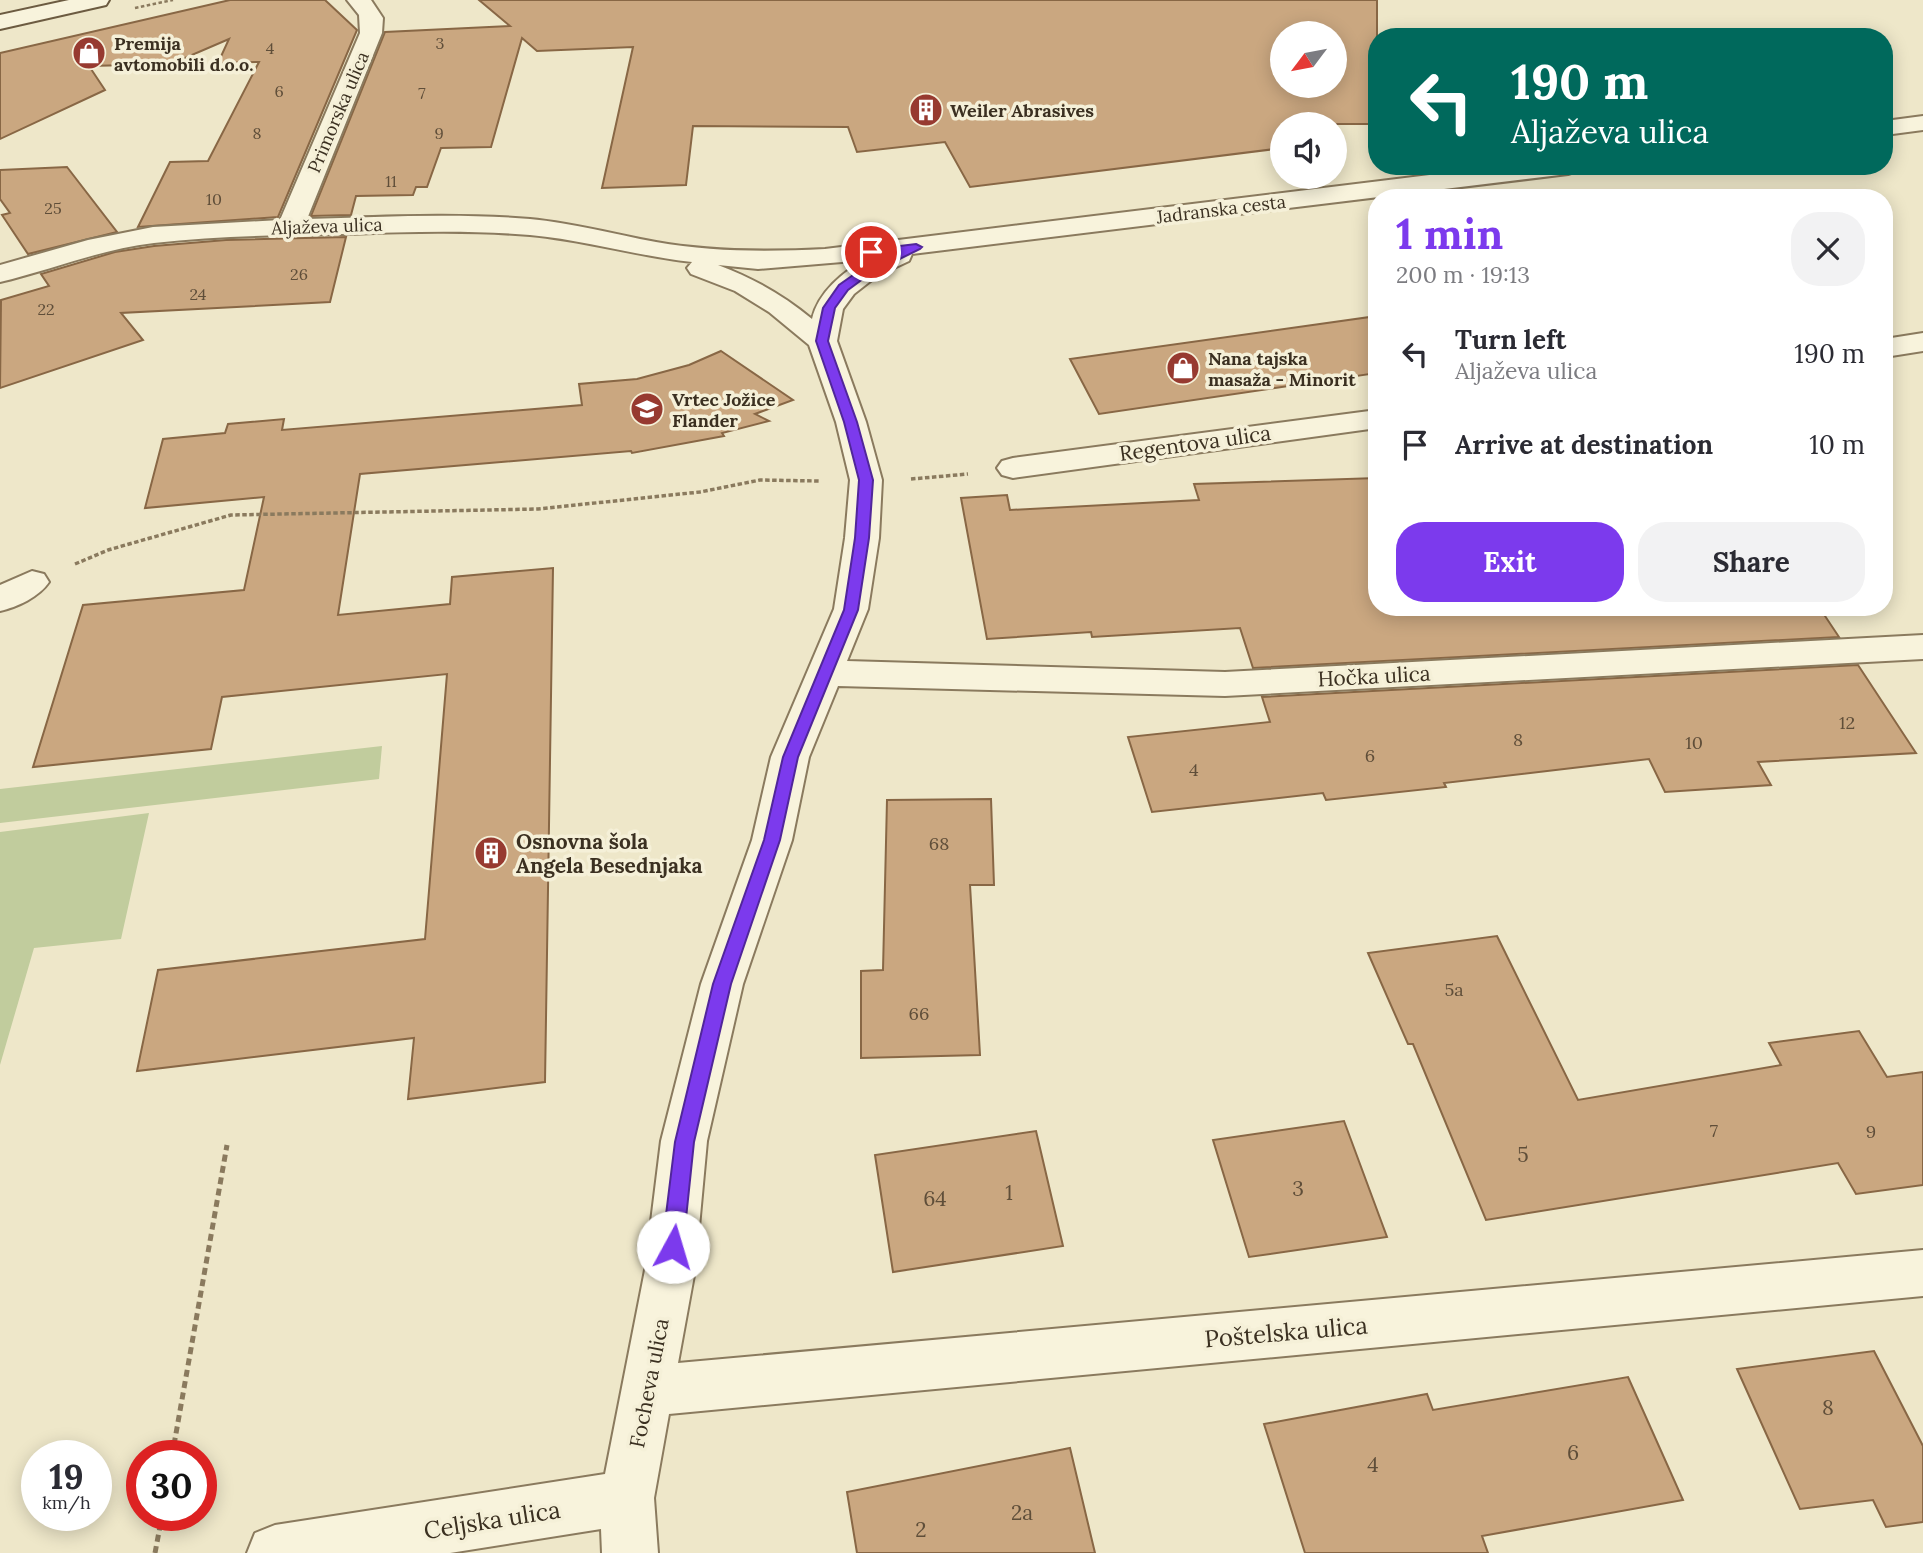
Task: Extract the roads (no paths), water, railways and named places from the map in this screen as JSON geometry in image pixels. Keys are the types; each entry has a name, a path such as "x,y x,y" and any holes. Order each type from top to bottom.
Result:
{"street":[{"path":"0,8 35,0"},
{"path":"0,22 98,0"},
{"name":"Primorska ulica","path":"290,227 371,33 371,12 358,0"},
{"path":"1893,127 1923,123"},
{"name":"Jadranska cesta","path":"1383,189 1496,175"},
{"name":"Jadranska cesta","path":"916,247 1368,191"},
{"name":"Aljaževa ulica","path":"0,274 98,246 153,235 290,227 459,223 531,227 587,234 657,250 758,261 916,247"},
{"path":"822,341 829,308 844,288 867,270 916,247"},
{"name":"Aljaževa ulica","path":"657,250 745,285 779,306 822,341"},
{"name":"Focheva ulica","path":"630,1553 627,1498 670,1270 684,1142 722,984 772,840 790,757 851,610 862,538 866,480 851,422 822,341"},
{"path":"1893,347 1923,342"},
{"name":"Regentova ulica","path":"1013,468 1368,420"},
{"path":"0,600 32,582"},
{"name":"Hočka ulica","path":"825,673 1225,684 1923,647"},
{"name":"Poštelska ulica","path":"649,1391 1923,1273"},
{"name":"Celjska ulica","path":"275,1553 627,1498"}],"place":[{"name":"Premija avtomobili d.o.o.","path":"89,53"},
{"name":"Weiler Abrasives","path":"926,110"},
{"name":"Nana tajska masaža - Minorit","path":"1183,368"},
{"name":"Vrtec Jožice Flander","path":"647,409"},
{"name":"Osnovna šola Angela Besednjaka","path":"491,853"}]}
